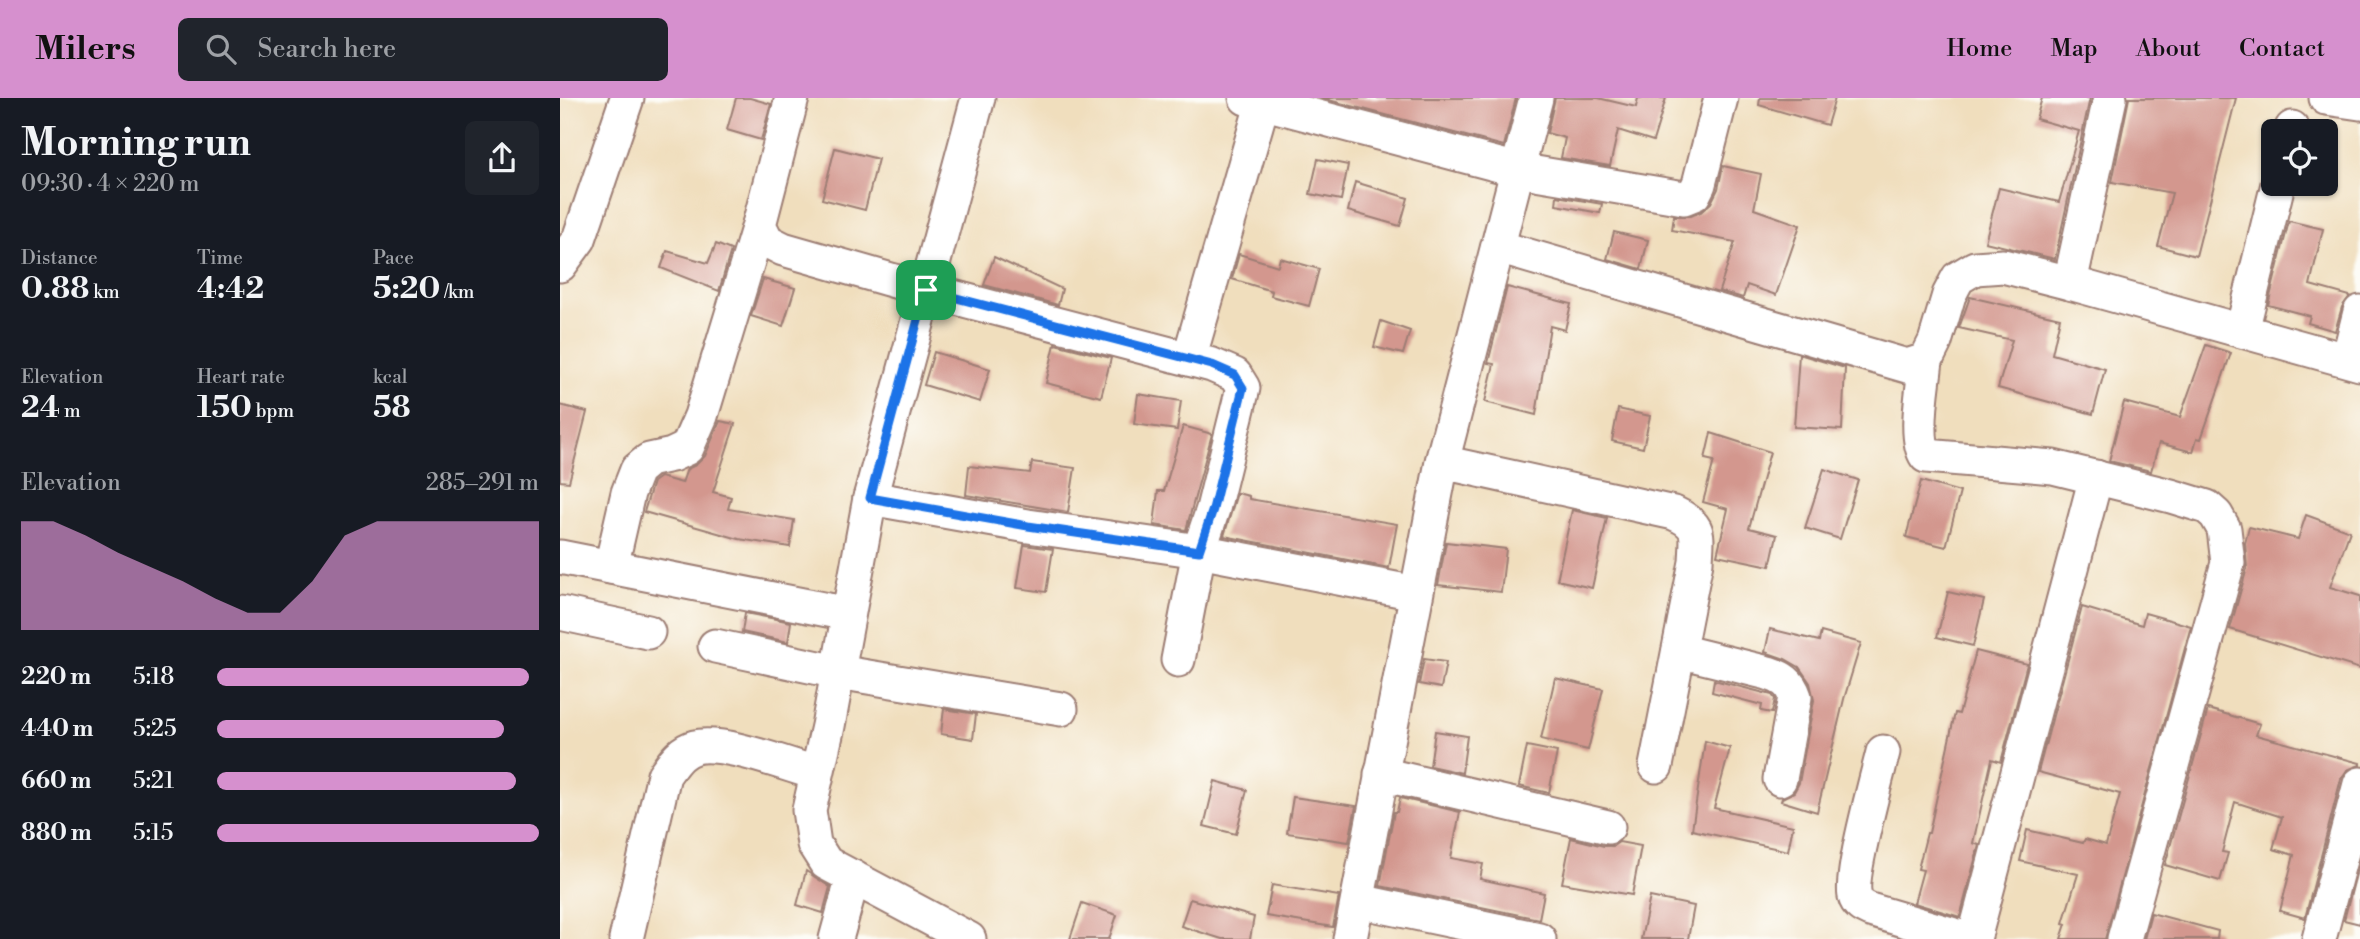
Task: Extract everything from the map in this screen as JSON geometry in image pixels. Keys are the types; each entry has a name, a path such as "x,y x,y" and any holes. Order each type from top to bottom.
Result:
{"street":[{"path":"560,265 579,239 627,98"},
{"path":"611,567 628,493 637,470 649,460 672,455 687,448 696,427 759,225 792,98"},
{"path":"969,939 826,863 814,844 809,810 838,673 870,498 978,98"},
{"path":"1350,939 1442,461 1536,98"},
{"path":"1189,359 1258,99 1518,170 1684,198 1694,194 1699,184 1721,98"},
{"path":"2070,283 2110,98"},
{"path":"2326,98 2360,103"},
{"path":"2242,331 2275,196"},
{"path":"759,225 767,241 783,249 926,290 1212,365 1235,375 1243,388 1213,509 1199,551 1178,660"},
{"path":"1498,247 1873,358 1907,366 1926,360"},
{"path":"2124,939 2228,563 2224,529 2216,515 2207,508 2096,477 2053,467 1926,456 1922,449 1920,431 1926,360 1936,342 1949,295 1958,278 1975,268 2003,266 2354,362 2360,313"},
{"path":"1442,461 1674,513 1690,521 1697,532 1696,562 1656,766"},
{"path":"1974,939 2096,477"},
{"path":"870,498 1028,526 1199,551 1416,593"},
{"path":"560,557 848,614"},
{"path":"560,613 648,632"},
{"path":"715,646 838,673 1061,709"},
{"path":"1679,651 1768,673 1782,678 1791,686 1795,698 1780,779"},
{"path":"626,939 664,775 677,757 695,747 719,746 816,773"},
{"path":"1882,752 1855,873 1854,894 1859,904 1905,930 1968,939"},
{"path":"1381,774 1608,827"},
{"path":"2319,939 2360,784"},
{"path":"836,939 853,877"},
{"path":"1358,901 1539,939"}],"building":[{"path":"736,98 750,98 771,104 761,140 727,130"},
{"path":"1321,98 1516,98 1504,146"},
{"path":"1555,98 1598,98 1636,107 1638,98 1666,98 1653,141 1618,130 1610,166 1561,158 1565,138 1547,133"},
{"path":"1760,98 1835,98 1827,125 1759,105"},
{"path":"2042,98 2090,98 2055,259 1985,242 1999,188 2059,202 2079,131 2036,119"},
{"path":"2129,98 2236,98 2196,256 2158,246 2172,193 2112,182"},
{"path":"835,148 878,159 865,210 822,199"},
{"path":"1318,159 1348,165 1341,200 1310,194"},
{"path":"1723,166 1761,174 1754,209 1800,225 1776,295 1747,285 1743,298 1719,291 1735,242 1672,230 1674,216 1691,216 1711,203 1718,189"},
{"path":"1355,182 1408,198 1400,226 1348,211"},
{"path":"1557,196 1602,204 1600,213 1556,205"},
{"path":"2289,221 2323,229 2310,285 2350,296 2342,307 2335,331 2308,323 2310,316 2268,305"},
{"path":"1614,232 1648,240 1641,269 1607,259"},
{"path":"716,244 731,250 719,291 661,268 667,251 708,263"},
{"path":"1239,254 1278,266 1280,258 1319,269 1309,306 1271,296 1272,291 1232,279"},
{"path":"994,257 1062,289 1058,305 984,285"},
{"path":"763,279 795,288 783,326 751,316"},
{"path":"1507,287 1571,304 1565,330 1550,326 1536,415 1485,402 1494,364 1488,363"},
{"path":"1970,297 2060,318 2052,354 2105,369 2093,414 1998,388 2012,340 1959,328"},
{"path":"1381,321 1410,331 1403,354 1374,347"},
{"path":"1055,344 1111,358 1101,397 1046,383"},
{"path":"2206,345 2231,353 2201,439 2197,438 2193,452 2159,443 2151,471 2109,461 2124,402 2180,417"},
{"path":"934,352 990,369 980,402 924,385"},
{"path":"1799,354 1845,368 1842,430 1794,427"},
{"path":"1138,394 1181,401 1177,430 1134,424"},
{"path":"560,405 587,412 569,482 560,481"},
{"path":"1618,409 1650,416 1643,448 1612,441"},
{"path":"720,421 735,424 713,492 731,497 728,509 794,520 790,547 739,539 644,512 653,482 660,477 682,483 687,469 705,456"},
{"path":"1183,426 1212,434 1186,530 1154,525 1158,491 1164,491"},
{"path":"1711,433 1770,452 1749,528 1777,535 1770,566 1717,555 1728,509 1703,502 1714,461 1705,459"},
{"path":"1032,462 1075,468 1068,512 966,495 969,466 1030,473"},
{"path":"1824,469 1858,480 1840,539 1805,528"},
{"path":"1921,481 1960,492 1946,547 1906,537"},
{"path":"1237,493 1249,496 1249,499 1397,524 1389,568 1224,536"},
{"path":"1572,510 1607,518 1592,588 1557,580"},
{"path":"2306,515 2350,531 2330,587 2360,596 2360,669 2230,629 2247,568 2245,543 2249,527 2298,539"},
{"path":"1446,542 1506,549 1501,592 1438,585"},
{"path":"1024,545 1053,549 1046,592 1017,588"},
{"path":"1948,592 1984,600 1973,646 1937,637"},
{"path":"2082,607 2142,625 2145,613 2191,626 2105,939 2061,939 2066,924 2063,923 2078,874 2020,861 2027,830 2083,843 2085,839 2106,845 2120,794 2038,772"},
{"path":"745,613 791,622 788,642 742,632"},
{"path":"1770,629 1819,641 1821,632 1861,643 1844,699 1817,812 1781,801 1794,792 1799,783 1814,700 1810,683 1799,667 1765,652"},
{"path":"1976,651 2027,664 2001,762 1992,759 1973,843 1979,845 1960,917 1914,903 1923,870 1918,869 1929,833 1955,713 1959,714"},
{"path":"1424,659 1446,662 1441,688 1419,684"},
{"path":"1555,678 1603,689 1588,750 1541,739"},
{"path":"1714,680 1772,695 1775,699 1772,713 1761,711 1762,705 1712,692"},
{"path":"944,709 976,714 973,739 941,734"},
{"path":"2208,709 2260,724 2256,735 2360,763 2347,770 2341,779 2305,918 2280,911 2294,855 2273,849 2282,817 2235,802 2222,852 2228,853 2220,881 2165,865"},
{"path":"1435,731 1467,736 1462,773 1430,766"},
{"path":"1705,741 1730,748 1714,808 1793,826 1788,851 1692,830"},
{"path":"1527,746 1557,752 1549,793 1519,786"},
{"path":"1215,781 1247,790 1236,834 1204,826"},
{"path":"1293,797 1356,806 1349,842 1287,833"},
{"path":"1400,798 1460,812 1451,858 1483,864 1480,879 1544,893 1539,919 1380,886 1394,812 1397,812"},
{"path":"1571,838 1604,846 1613,846 1619,842 1641,846 1632,895 1562,883"},
{"path":"2360,859 2360,924 2344,920"},
{"path":"806,871 830,887 823,913 797,905"},
{"path":"1272,885 1339,896 1333,927 1266,916"},
{"path":"1650,897 1694,906 1688,939 1641,939"},
{"path":"1190,899 1254,917 1250,939 1222,939 1181,926"},
{"path":"1082,903 1117,915 1109,939 1070,939"},
{"path":"2151,913 2218,931 2217,939 2144,939"}],"route":[{"path":"926,290 1212,365 1235,375 1243,388 1213,509 1199,551 1028,526 870,498 926,290"}]}
